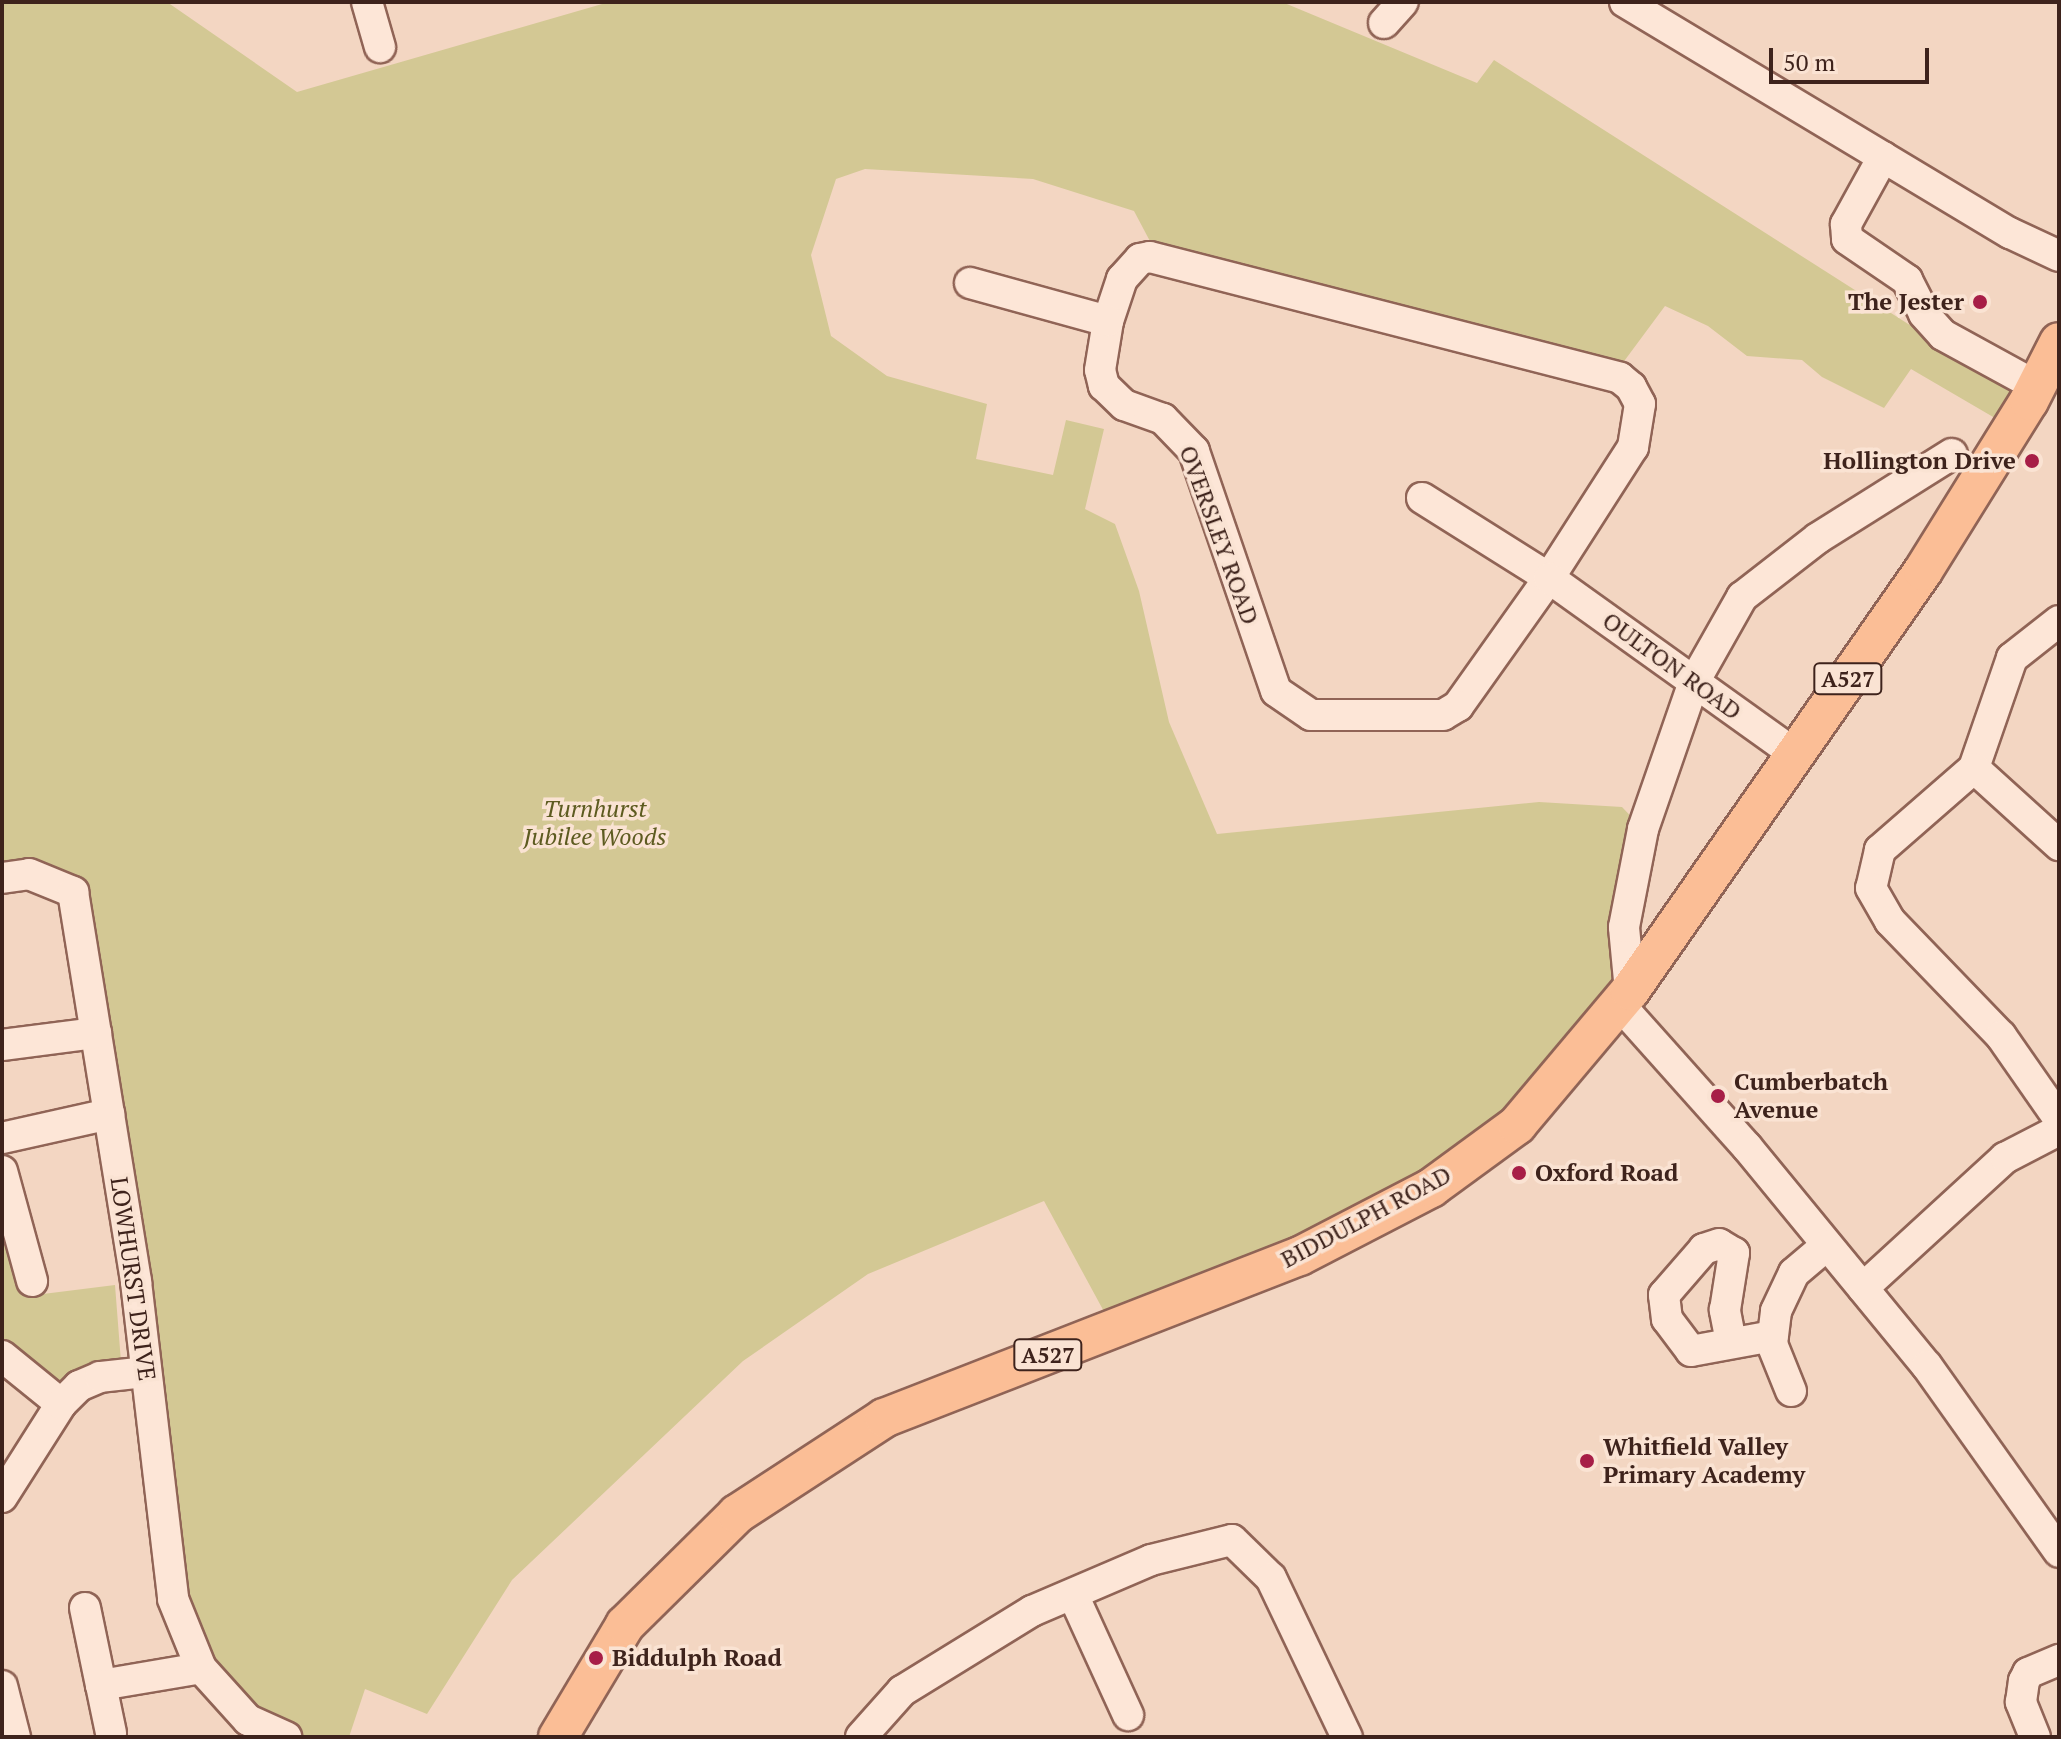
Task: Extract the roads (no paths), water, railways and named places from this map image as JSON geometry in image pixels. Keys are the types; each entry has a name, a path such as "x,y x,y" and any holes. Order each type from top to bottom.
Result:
{"main road":[{"name":"BIDDULPH ROAD","path":"558,1737 625,1625 737,1514 884,1418 1300,1256 1431,1188 1517,1125 1625,998 1923,571 2045,385 2059,342"}],"street":[{"path":"367,2 380,47"},
{"path":"1625,2 2010,233 2059,256"},
{"path":"1883,157 1846,224 1847,239 1907,280 1924,314 1943,335 2045,385"},
{"name":"OVERSLEY ROAD","path":"1150,257 1620,378 1640,404 1633,447 1467,698 1443,715 1311,715 1291,706 1267,674 1194,451 1163,419 1124,405 1104,386 1100,370 1108,321 1128,268 1150,257"},
{"path":"970,283 1108,321"},
{"path":"1952,454 1818,538 1742,597 1694,682 1643,829 1624,927 1625,998 1927,1366 2059,1552"},
{"name":"OULTON ROAD","path":"1422,498 1549,578 1795,754"},
{"path":"2059,621 2012,658 1974,768 1880,850 1871,888 1890,921 2001,1036 2059,1119"},
{"path":"1974,768 2059,845"},
{"name":"LOWHURST DRIVE","path":"2,878 29,874 73,892 146,1372 173,1599 201,1668 248,1720 286,1737"},
{"path":"2,1045 96,1033"},
{"path":"2,1138 109,1114"},
{"path":"1863,1288 2005,1158 2059,1130"},
{"path":"2,1171 32,1281"},
{"path":"1791,1391 1773,1336 1776,1311 1794,1273 1827,1245"},
{"path":"1731,1342 1773,1336"},
{"path":"2,1356 61,1404"},
{"path":"2,1497 61,1404 79,1386 100,1377 146,1372"},
{"path":"861,1737 902,1691 944,1662 1032,1611 1074,1597 1151,1560 1232,1540 1271,1578 1347,1737"},
{"path":"1074,1597 1128,1715"},
{"path":"85,1608 111,1733"},
{"path":"2035,1737 2021,1702 2024,1681 2028,1673 2059,1660"},
{"path":"101,1685 201,1668"},
{"path":"3,1696 15,1737"}],"place":[{"name":"The Jester","path":"1980,302"},
{"name":"Hollington Drive","path":"2032,461"},
{"name":"Cumberbatch Avenue","path":"1718,1096"},
{"name":"Oxford Road","path":"1519,1173"},
{"name":"Whitfield Valley Primary Academy","path":"1587,1461"},
{"name":"Biddulph Road","path":"596,1658"}],"park label":[{"name":"Turnhurst Jubilee Woods","path":"595,823"}]}
